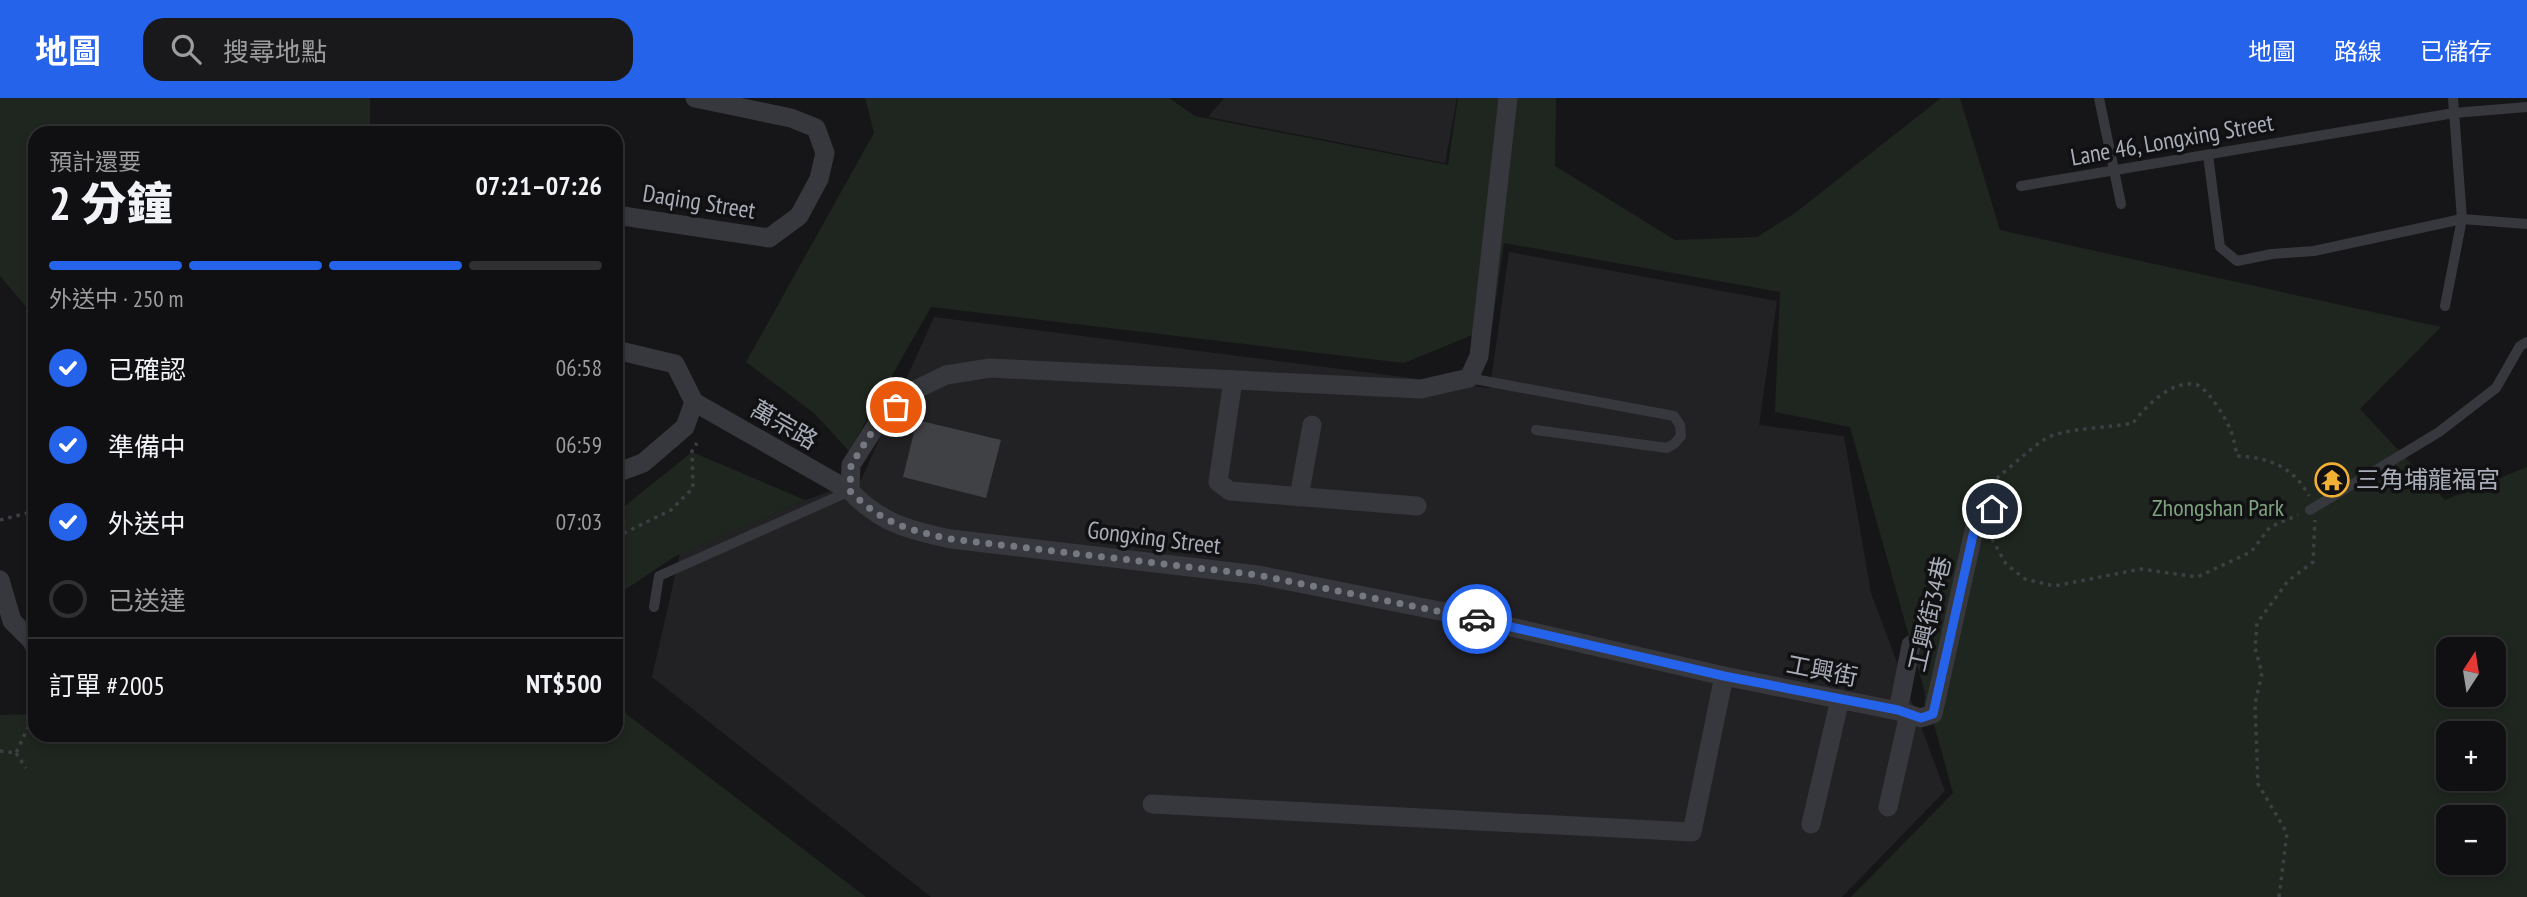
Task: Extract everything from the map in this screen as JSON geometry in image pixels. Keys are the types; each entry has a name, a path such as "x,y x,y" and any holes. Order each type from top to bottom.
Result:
{"street":[{"name":"Daqing Street","path":"623,216 769,238 799,216 819,179 825,153 816,128 791,118 695,98"},
{"path":"850,491 851,465 877,424 915,390 946,375 990,368 1421,389 1469,377 1479,356 1508,98"},
{"path":"623,352 675,364 694,402 685,427 643,463 623,470"},
{"path":"1233,380 1218,482 1230,491 1417,506"},
{"name":"萬宗路","path":"694,402 850,491"},
{"path":"1299,497 1312,425"},
{"name":"Gongxing Street","path":"850,491 869,510 909,530 951,539 1258,575 1450,613 1724,676"},
{"name":"工興街34巷","path":"1903,712 1921,718 1933,714 1977,517 1992,509"},
{"path":"0,580 12,621 28,637"},
{"path":"1888,807 1912,645"},
{"path":"1152,804 1692,832 1724,676"},
{"name":"工興街","path":"1724,676 1903,712"},
{"path":"1811,824 1840,699"}],"lane":[{"path":"2099,98 2121,204"},
{"path":"2445,306 2462,219 2453,98"},
{"name":"Lane 46, Longxing Street","path":"2021,186 2454,113 2527,107"},
{"path":"2208,155 2220,247 2237,261 2272,254 2314,251 2462,219 2527,224"},
{"path":"2312,509 2439,432 2487,395 2496,388 2520,346 2527,342"},
{"path":"1469,377 1674,416 1680,425 1681,436 1667,448 1536,430"},
{"path":"654,607 659,576 850,491"}],"path":[{"path":"2279,897 2287,833 2258,783 2255,704 2262,673 2255,648 2257,623 2288,581 2313,562 2312,509 2301,482 2279,465 2260,457 2237,456 2230,429 2211,397 2199,386 2189,384 2168,391 2146,405 2133,423 2070,431 2046,438 1993,482 1991,537 2006,564 2025,579 2054,586 2141,569 2197,577 2251,552 2270,527 2312,509"},
{"path":"623,534 671,510 693,488 692,451 714,413"},
{"path":"0,520 28,513"},
{"path":"16,753 28,727"},
{"path":"0,751 16,753 26,768"}],"shaded area":[{"path":"1224,98 1457,98 1445,163 1208,117"},
{"path":"1509,252 1777,301 1759,425 1844,436 1871,593 1945,791 1842,897 931,897 652,677 682,545 861,480 934,317 1490,388"}],"green space":[{"path":"0,98 370,98 370,126 28,126 28,309 0,276"},
{"name":"Zhongshan Park","path":"865,98 1169,98 1195,116 1448,165 1458,98 1556,98 1555,166 1675,240 1757,237 1795,213 1941,98 1960,98 2000,230 2441,327 2360,409 2445,500 2527,467 2527,897 1851,897 1953,793 1930,710 1924,711 1925,693 1850,427 1775,412 1780,292 1504,243 1492,327 1404,363 931,307 849,451 814,413 746,362 874,133"},
{"path":"692,452 805,500 674,557 623,591 623,507"},
{"path":"623,711 866,897 0,897 0,715 28,714 28,742 623,742"}],"building":[{"path":"917,420 1001,440 986,498 903,477"}],"way so far":[{"path":"896,407 877,424 851,465 850,491 869,510 909,530 951,539 1258,575 1477,619"}],"place":[{"name":"三角埔龍福宮","path":"2332,480"}],"route":[{"path":"1477,619 1724,676 1898,710 1921,718 1933,714 1977,517 1992,509"}]}
